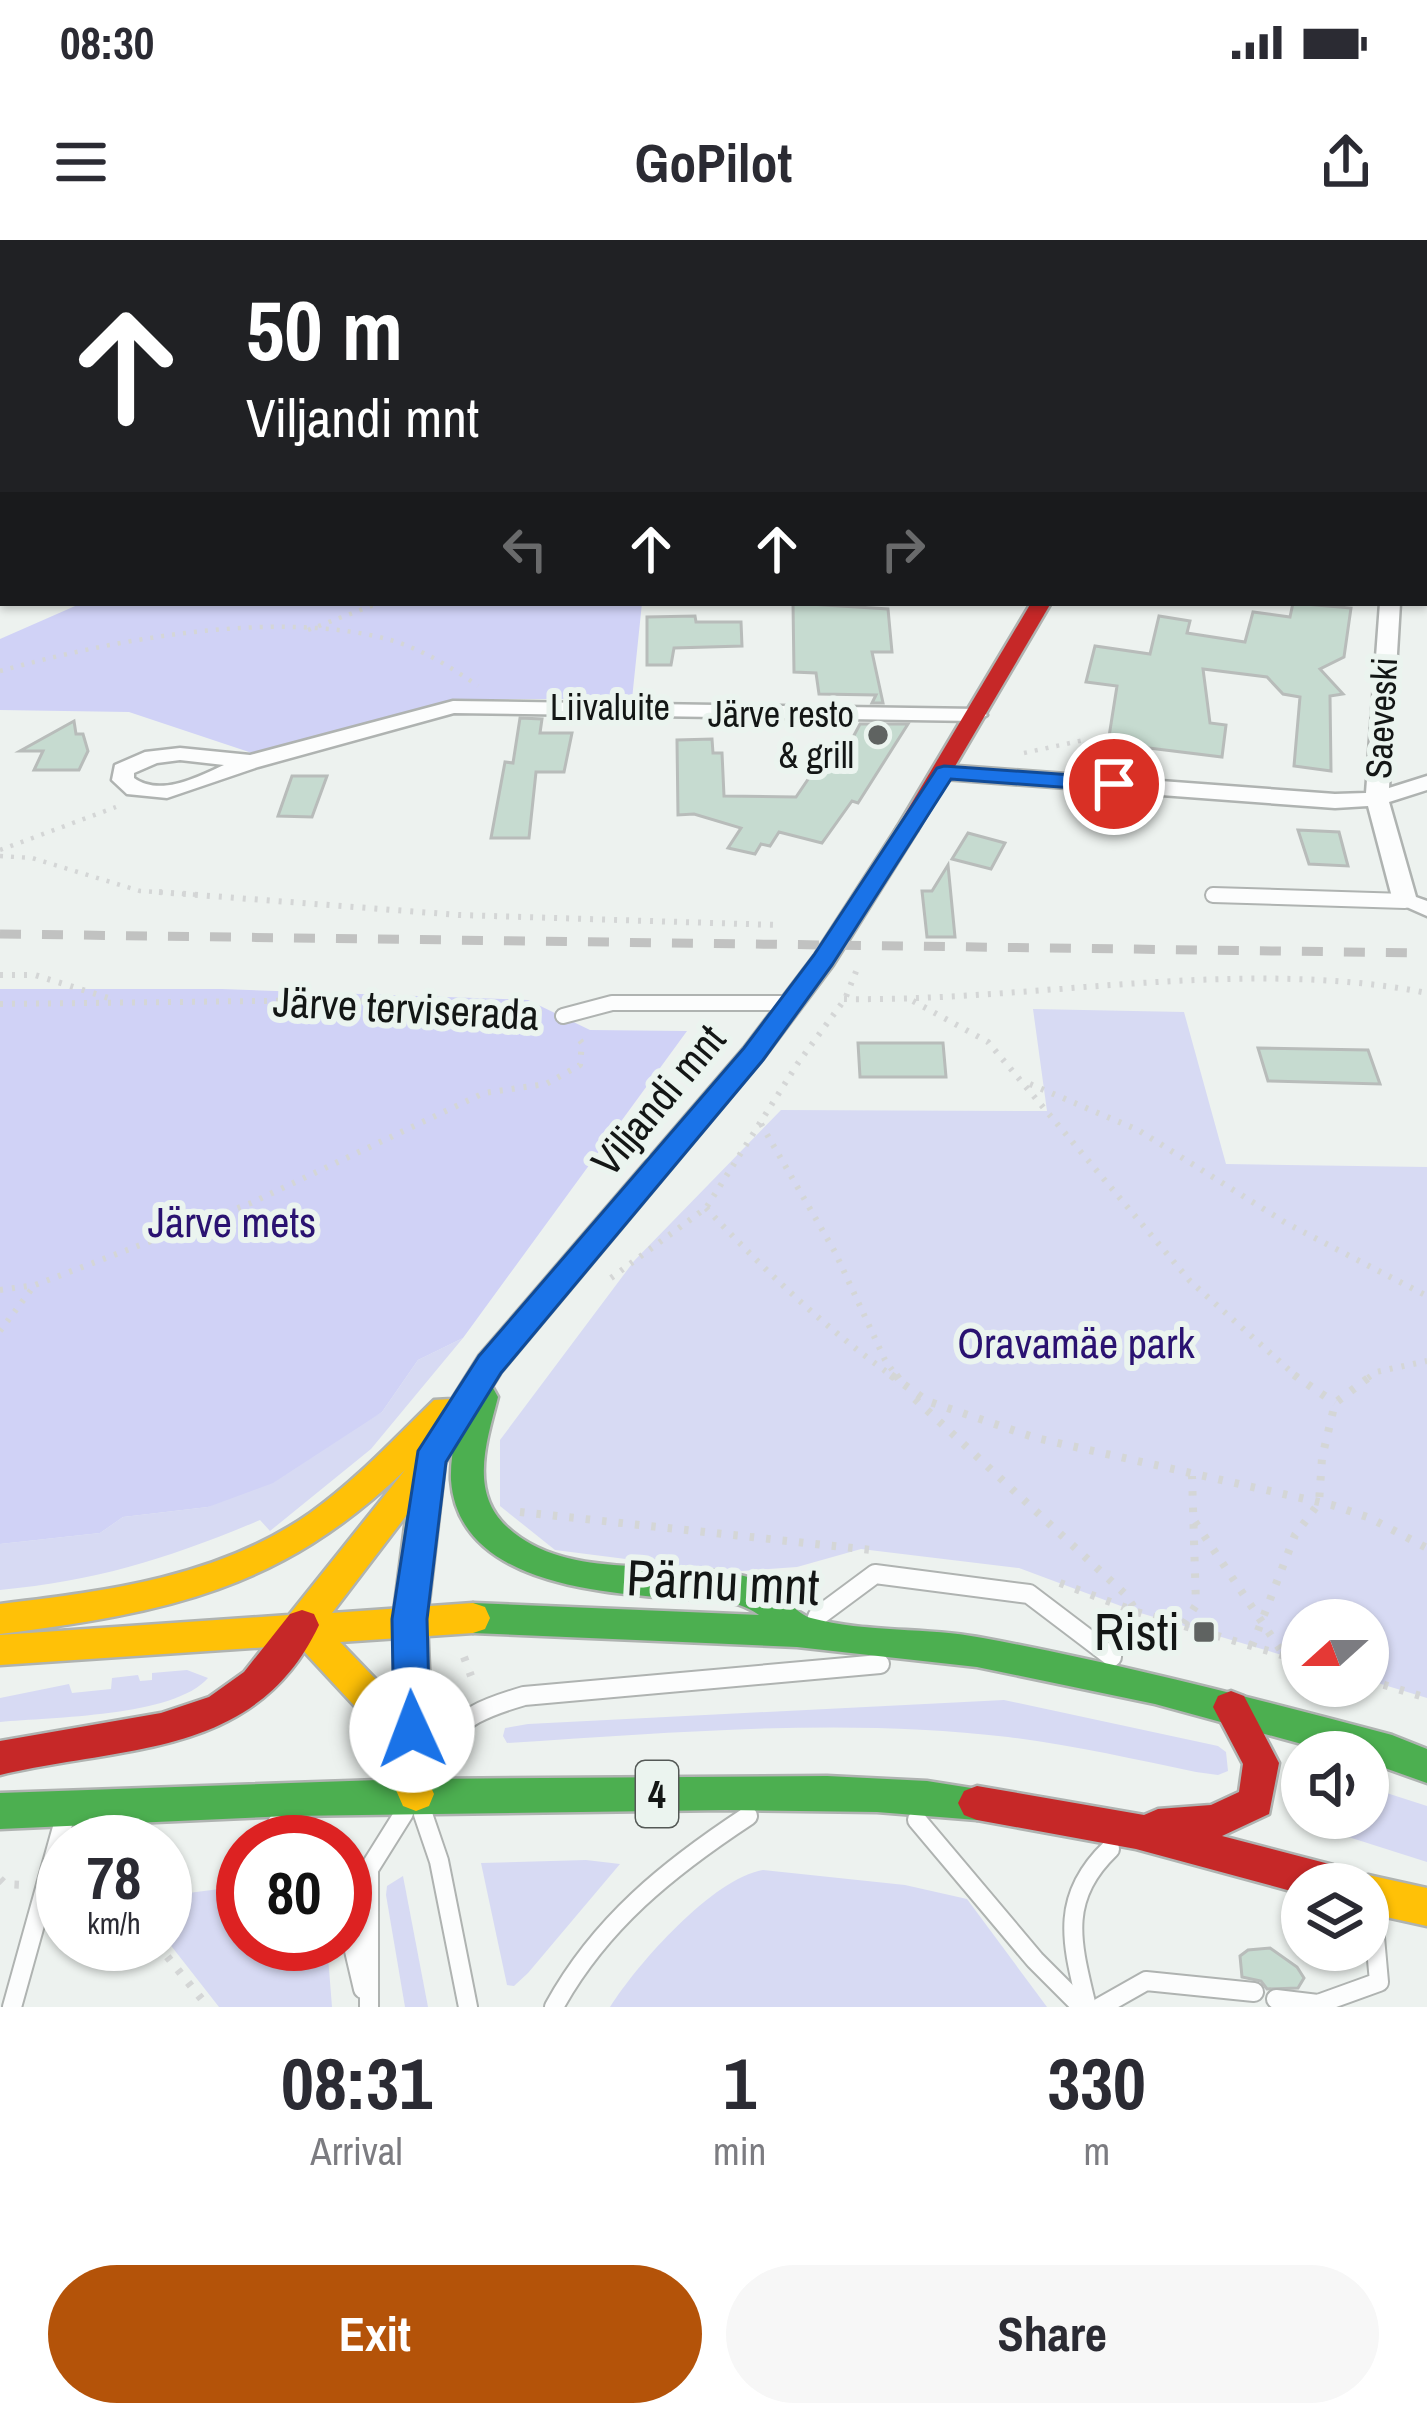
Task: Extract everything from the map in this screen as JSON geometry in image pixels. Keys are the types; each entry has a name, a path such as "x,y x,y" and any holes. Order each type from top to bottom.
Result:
{"main road":[{"name":"Viljandi mnt","path":"0,1758 29,1748 160,1734 213,1716 252,1688 430,1460 490,1364 791,1003 944,772 1039,606"},
{"path":"0,1618 119,1602 267,1556 356,1496 490,1364"},
{"path":"490,1364 467,1460 468,1495 479,1524 514,1550 549,1565 605,1577 755,1593 797,1632"},
{"path":"416,1794 410,1619 430,1460"},
{"name":"Pärnu mnt","path":"0,1650 410,1619 495,1618 797,1632 977,1652 1155,1688 1427,1766"},
{"path":"302,1625 376,1704 416,1794"},
{"path":"1136,1829 1213,1822 1256,1802 1265,1776 1259,1748 1231,1707"},
{"name":"4","path":"0,1811 416,1794 785,1792 1015,1808 1136,1829 1281,1869"},
{"path":"1389,1898 1427,1907"},
{"path":"1389,1906 1427,1930"}],"street":[{"name":"Saeveski","path":"1390,606 1377,799 1416,905"},
{"name":"Liivaluite","path":"250,762 180,754 153,757 124,770 123,780 129,787 153,793 453,706 977,715"},
{"path":"944,772 1335,801 1377,799 1427,784"}],"lane":[{"path":"1214,895 1416,905"},
{"path":"562,1016 611,1004 791,1003"},
{"path":"797,1632 875,1574 1029,1594 1155,1688"},
{"path":"368,2007 369,1869 446,1737 480,1709 524,1696 762,1678 977,1652"},
{"path":"554,2007 569,1975 633,1903 687,1855 785,1792"},
{"path":"416,1794 444,1880 468,2007"},
{"path":"898,1798 1035,1960 1085,2007"},
{"path":"236,1801 262,1815"},
{"path":"12,2007 67,1807"},
{"path":"1085,2007 1070,1932 1084,1869 1136,1829"},
{"path":"359,1971 368,2007"},
{"path":"1276,1999 1318,2004 1379,1982 1378,1971"},
{"path":"1100,2007 1146,1981 1254,1992"}],"path":[{"path":"304,631 372,606"},
{"path":"0,670 57,653 196,636 304,631 389,640 472,682 504,706"},
{"path":"988,775 1002,758 1067,742 1084,740 1106,752"},
{"path":"0,853 153,793"},
{"path":"0,853 140,891 458,915 778,925"},
{"path":"0,975 35,975 124,1003"},
{"path":"791,1003 910,1000 1153,982 1372,982 1427,993"},
{"path":"600,1291 614,1274 706,1208 845,999"},
{"name":"Järve terviserada","path":"0,1004 346,1000 470,1005 562,1016 582,1043 580,1065 546,1084 484,1093 251,1204 35,1285 0,1290"},
{"path":"910,1000 988,1042 1190,1281 1278,1365 1335,1402"},
{"path":"1026,1082 1138,1130 1286,1223 1427,1296"},
{"path":"761,1124 836,1252 885,1360 907,1391 1036,1438 1370,1517 1427,1548"},
{"path":"706,1208 752,1257 907,1391 1125,1594 1137,1612"},
{"path":"0,1331 35,1285"},
{"path":"1252,1646 1295,1535 1319,1502 1322,1458 1335,1402 1376,1372 1427,1361"},
{"path":"1183,1626 1196,1606 1192,1476"},
{"path":"1195,1522 1281,1651"},
{"path":"1389,1686 1427,1698"},
{"path":"179,1971 208,2007"}],"green space":[{"path":"75,606 642,606 632,699 454,699 255,754 129,712 0,710 0,639"},
{"name":"Järve mets","path":"0,989 222,989 528,1000 590,1030 687,1031 463,1338 418,1360 382,1412 273,1483 208,1507 123,1517 100,1533 0,1544"},
{"name":"Oravamäe park","path":"1033,1009 1184,1012 1226,1164 1427,1167 1427,1698 1389,1686 1389,1599 1281,1599 1281,1655 1137,1612 1019,1568 861,1549 797,1567 728,1572 555,1550 500,1506 500,1440 634,1261 781,1110 1047,1111"},
{"path":"463,1338 371,1449 270,1531 260,1520 133,1566 0,1590 0,1544 100,1533 123,1517 208,1507 382,1412 418,1360"},
{"path":"187,1670 208,1678 168,1701 110,1713 0,1722 0,1698 69,1684 72,1693 111,1689 112,1678 138,1675 140,1681 152,1680 152,1673"},
{"path":"1004,1700 1218,1746 1226,1752 1228,1771 1218,1775 1196,1772 1055,1744 946,1731 821,1727 507,1743 503,1736 505,1728 528,1724"},
{"path":"1389,1794 1427,1806 1427,1862 1355,1839 1389,1839"},
{"path":"586,1860 620,1864 528,1973 514,1986 507,1985 481,1863"},
{"path":"763,1870 905,1885 967,1899 1047,2007 610,2007 678,1925 722,1889"},
{"path":"403,1876 428,2007 405,2007 386,1895 387,1886"},
{"path":"216,1889 216,1971 329,1971 332,2007 219,2007 191,1971 192,1893"}],"building":[{"path":"793,606 888,609 892,652 872,652 883,703 872,703 876,695 819,694 816,673 794,672"},
{"path":"1292,606 1351,608 1344,657 1320,669 1343,694 1330,696 1331,771 1294,766 1300,697 1283,694 1267,677 1203,669 1210,723 1226,725 1222,757 1108,743 1117,686 1086,682 1095,646 1150,654 1159,616 1190,621 1187,633 1245,642 1253,612 1290,617"},
{"path":"695,616 696,622 741,622 742,646 674,648 671,665 647,665 647,617"},
{"path":"520,718 542,719 540,733 572,733 564,772 536,772 529,838 491,838 505,762 513,763"},
{"path":"74,721 76,734 83,734 88,751 79,770 34,770 43,751 20,751"},
{"path":"860,724 908,724 858,803 852,801 822,843 779,832 770,846 761,844 755,854 728,848 741,828 694,814 678,815 677,740 712,739 713,753 722,753 724,796 796,797 817,766 825,767 832,756 842,758"},
{"path":"292,776 327,776 312,817 278,816"},
{"path":"1298,830 1339,832 1348,866 1309,864"},
{"path":"968,833 1005,843 991,869 952,859"},
{"path":"948,865 955,937 927,937 922,891 932,891"},
{"path":"858,1043 943,1043 946,1077 860,1077"},
{"path":"1258,1048 1368,1050 1380,1084 1268,1081"},
{"path":"1270,1948 1281,1956 1281,1971 1300,1971 1304,1978 1298,1988 1267,1989 1261,1981 1242,1977 1240,1956 1248,1950"}],"railway":[{"path":"0,934 1427,953"}],"traffic: fast":[{"path":"482,1397 469,1453 468,1487 477,1516 497,1539 523,1555 589,1575 749,1591 768,1602 797,1632"},
{"path":"410,1619 429,1464"},
{"path":"473,1618 797,1632 977,1652 1155,1688 1392,1752 1427,1766"},
{"path":"410,1619 415,1765"},
{"path":"0,1811 288,1799 726,1792 877,1795 977,1803"}],"traffic: slow":[{"path":"302,1625 430,1461 490,1364 753,1054 824,960 906,831"},
{"path":"0,1619 155,1594 230,1572 265,1556 339,1509 445,1409"},
{"path":"0,1650 473,1618"},
{"path":"302,1625 376,1704 416,1794"},
{"path":"1389,1899 1427,1907"}],"traffic: jam":[{"path":"906,831 1039,606"},
{"path":"0,1758 161,1730 222,1708 264,1676 302,1625"},
{"path":"1158,1827 1213,1822 1256,1802 1261,1763 1231,1707"},
{"path":"977,1803 1136,1831 1281,1870"}],"place":[{"name":"Järve resto & grill","path":"878,735"},
{"name":"Risti","path":"1204,1632"}],"route":[{"path":"412,1730 410,1619 430,1460 490,1364 753,1054 824,960 944,772 1114,784"}]}
